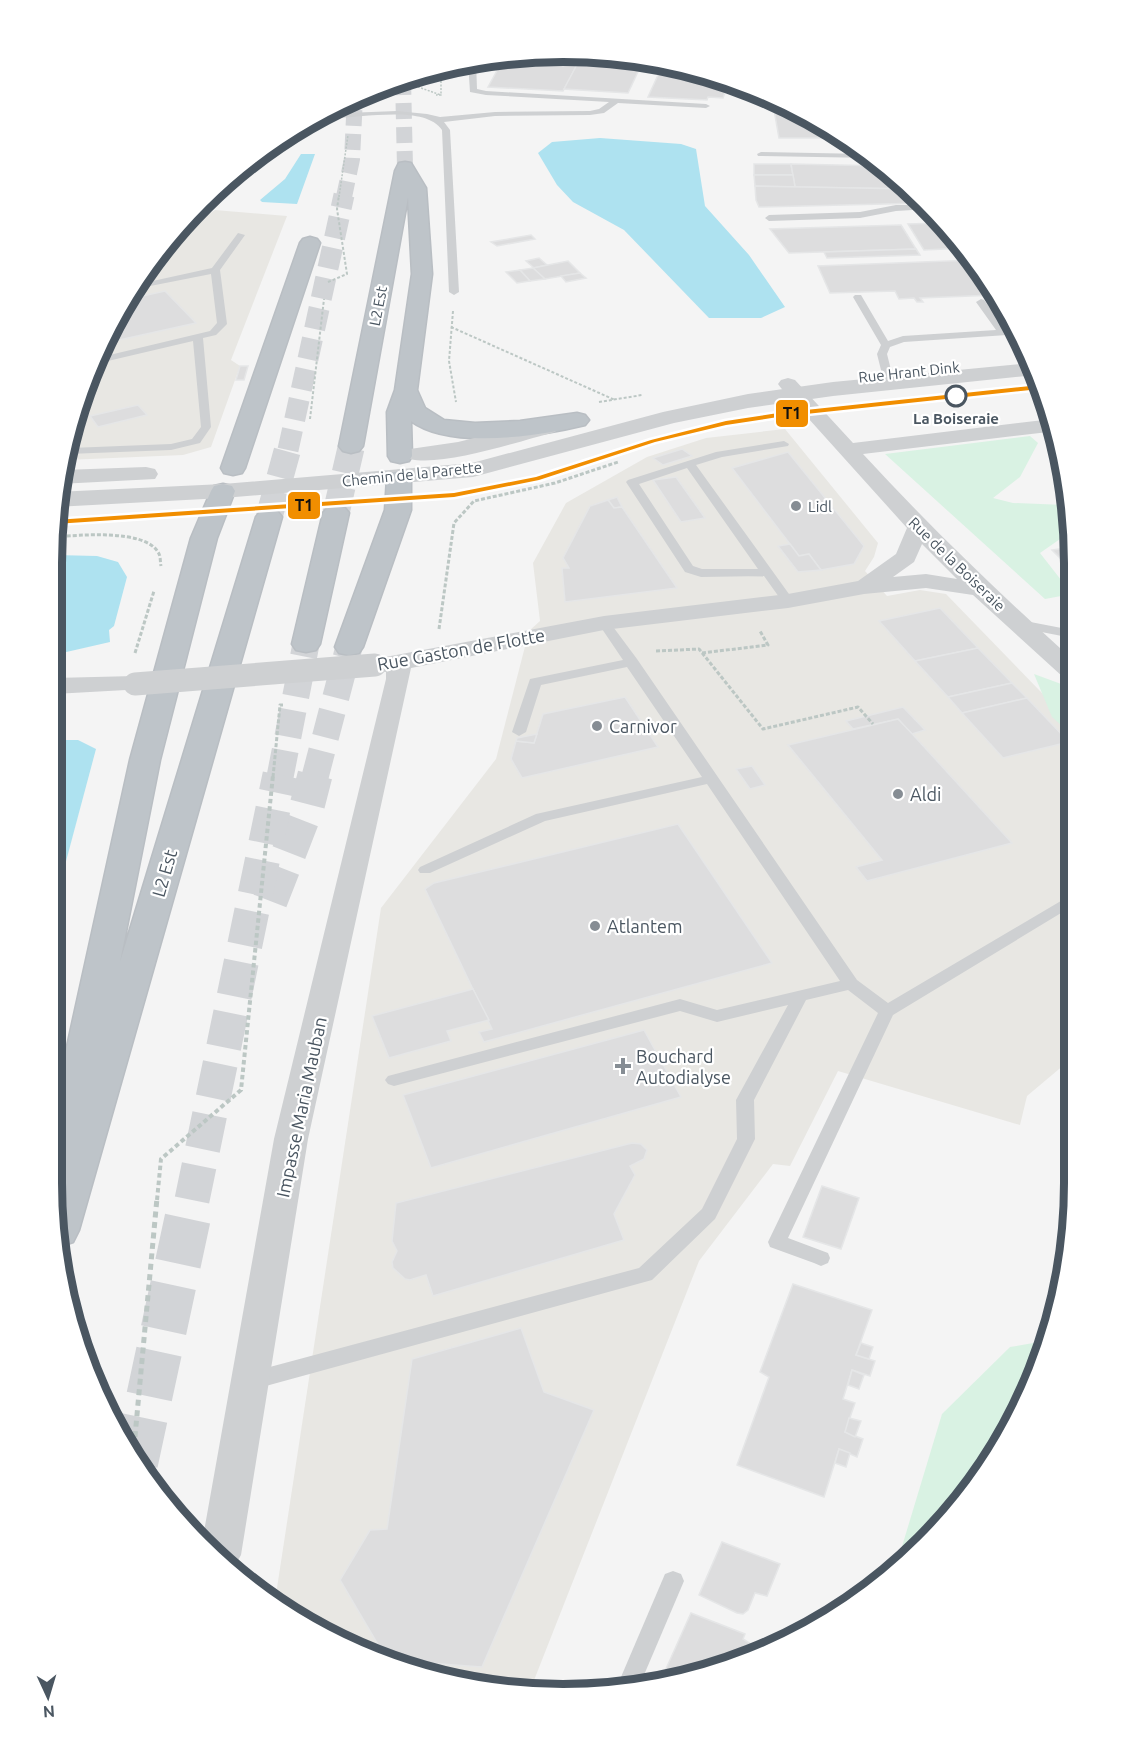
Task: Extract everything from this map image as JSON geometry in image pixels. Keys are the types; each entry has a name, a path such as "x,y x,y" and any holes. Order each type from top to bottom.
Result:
{"highway":[{"name":"L2 Est","path":"351,446 405,167 417,188 422,274 406,390"},
{"path":"73,1181 76,1092 145,760 204,538 228,480 310,243"},
{"path":"406,390 421,418 434,424 457,429 511,429 578,420"},
{"path":"350,647 398,510 399,412 406,390"},
{"path":"306,644 336,513"},
{"name":"L2 Est","path":"63,1216 269,517"}],"street":[{"name":"Rue Hrant Dink","path":"792,389 887,374 1021,361"},
{"name":"Rue Hrant Dink","path":"792,389 1024,370"},
{"name":"Chemin de la Parette","path":"399,466 458,449 632,407 715,392 792,389"},
{"name":"Chemin de la Parette","path":"66,499 228,480 399,466 473,470 671,417 792,389"},
{"path":"792,389 846,450 1044,426"},
{"name":"Rue de la Boiseraie","path":"846,450 980,589 1064,665"},
{"name":"Chemin de la Parette","path":"69,477 228,480"},
{"name":"Rue Gaston de Flotte","path":"864,587 906,557 918,527"},
{"name":"Rue Gaston de Flotte","path":"62,686 135,684 387,664 604,622 788,601 864,587 926,581 980,589"},
{"name":"Impasse Maria Mauban","path":"221,1549 291,1139 398,679 387,664"}],"lane":[{"path":"472,70 473,90 486,93 706,106"},
{"path":"336,116 409,115 426,116 438,120 495,114 590,113 602,111 616,101"},
{"path":"438,120 446,130 453,235 454,292"},
{"path":"761,154 854,156"},
{"path":"769,218 860,215 896,208 916,207"},
{"path":"145,285 215,270 241,235"},
{"path":"105,359 213,333 222,324 215,270"},
{"path":"858,297 886,345"},
{"path":"981,302 1003,332"},
{"path":"887,374 882,354 886,345 903,339 1007,332"},
{"path":"74,452 171,447 196,441 206,427 198,336"},
{"path":"768,572 701,573 688,569 632,482 720,454 784,444"},
{"path":"689,464 788,601"},
{"path":"604,622 852,984 887,1011"},
{"path":"1020,624 1064,632"},
{"path":"519,732 535,682 629,657"},
{"path":"425,870 541,817 712,779"},
{"path":"821,1258 777,1242 887,1011 1064,904"},
{"path":"394,1080 680,1005 717,1016 852,984"},
{"path":"250,1382 645,1274 709,1214 746,1139 745,1100 800,997"},
{"path":"630,1679 673,1581"}],"path":[{"path":"441,77 441,101"},
{"path":"326,283 346,274 337,209 350,128"},
{"path":"310,419 324,294"},
{"path":"458,410 448,361 451,327 632,407"},
{"path":"438,639 454,523 474,501 495,498"},
{"path":"63,537 108,534 128,537 147,544 159,554 162,562 159,573"},
{"path":"134,656 156,583"},
{"path":"702,653 768,645 761,633"},
{"path":"629,657 699,650 763,729 858,707 873,724"},
{"path":"134,1442 161,1159 241,1090 279,705 290,704"}],"shaded area":[{"path":"215,210 287,216 231,360 240,366 211,447 183,455 72,460 88,401 113,341 146,284 194,224"},
{"path":"785,429 878,543 874,557 865,571 887,596 920,590 946,594 1064,716 1064,1065 1027,1096 1020,1125 838,1071 790,1166 773,1164 699,1261 533,1682 465,1674 401,1657 371,1645 341,1632 276,1593 381,908 496,759 529,631 540,621 533,563 566,503 647,457 706,438"}],"green space":[{"path":"1030,436 1038,443 1020,477 993,498 1013,503 1060,505 1062,537 1040,553 1064,584 1064,595 1045,599 885,454"},
{"path":"1034,674 1064,685 1064,728 1052,717"},
{"path":"1037,1342 1012,1404 979,1461 960,1487 939,1513 900,1552 942,1414 1010,1347"}],"water":[{"path":"600,138 681,144 696,149 705,206 749,255 785,307 761,318 709,318 624,230 573,202 557,185 538,153 552,142"},
{"path":"301,154 315,154 297,204 262,202 260,200 285,179"},
{"path":"62,555 97,556 118,562 127,577 114,626 109,630 110,642 62,653"},
{"path":"62,740 78,740 96,749 62,876"}],"building":[{"path":"578,62 563,91 488,87 500,66"},
{"path":"578,62 640,68 628,93 564,89"},
{"path":"660,71 726,89 723,98 708,97 707,100 648,97"},
{"path":"774,109 828,138 779,138"},
{"path":"754,164 791,164 793,175 754,175"},
{"path":"791,164 868,166 896,189 795,187"},
{"path":"754,175 793,175 795,187 755,186"},
{"path":"755,186 896,189 912,203 759,207"},
{"path":"931,223 952,249 924,250 908,224"},
{"path":"901,225 916,249 789,253 770,229"},
{"path":"531,235 535,239 497,246 491,242"},
{"path":"916,249 920,255 827,258 824,252"},
{"path":"539,258 547,265 534,268 526,261"},
{"path":"962,260 986,295 920,298 923,302 917,302 914,298 899,299 895,291 830,293 818,266"},
{"path":"568,261 580,273 545,279 533,268"},
{"path":"533,268 545,279 530,281 520,270"},
{"path":"520,270 530,281 517,283 506,272"},
{"path":"580,273 586,278 566,282 561,276"},
{"path":"165,291 196,323 113,341 138,297"},
{"path":"240,366 248,366 244,380 236,380"},
{"path":"138,405 147,415 98,427 90,416"},
{"path":"682,449 692,456 663,465 653,458"},
{"name":"Lidl","path":"788,452 864,546 854,564 821,570 809,554 799,556 732,468"},
{"path":"676,477 705,518 681,522 653,480"},
{"path":"617,497 622,507 614,508 608,500"},
{"path":"608,500 614,508 622,507 677,588 565,602 562,568 569,568 563,558 590,506"},
{"path":"790,544 799,556 809,554 821,570 798,572 778,546"},
{"path":"1063,548 1064,562 1052,550"},
{"path":"940,608 978,648 915,661 879,621"},
{"path":"978,648 1012,683 948,697 915,661"},
{"path":"1012,683 1027,698 962,713 948,697"},
{"path":"625,697 658,747 522,778 511,759 516,741 534,743 543,714"},
{"path":"1027,698 1064,737 1064,743 1003,758 962,713"},
{"path":"903,707 925,730 912,734 898,719 853,729 846,721"},
{"name":"Aldi","path":"898,719 1012,843 867,881 856,867 882,860 788,745"},
{"path":"537,734 534,743 516,741 517,738"},
{"path":"752,766 765,785 750,789 736,769"},
{"name":"Atlantem","path":"678,824 772,963 484,1042 479,1032 492,1029 425,889 434,883"},
{"path":"473,989 489,1020 447,1031 451,1041 389,1058 372,1016"},
{"path":"644,1030 681,1097 431,1168 403,1095"},
{"path":"632,1143 641,1144 647,1150 644,1159 630,1166 635,1175 614,1214 624,1240 433,1296 426,1275 410,1280 405,1279 393,1268 392,1262 397,1251 392,1241 396,1203"},
{"path":"822,1186 859,1198 841,1249 803,1237"},
{"path":"793,1284 872,1310 856,1355 875,1361 870,1376 852,1370 843,1399 855,1403 845,1432 863,1439 857,1457 839,1449 824,1497 737,1465 769,1377 760,1372"},
{"path":"521,1328 544,1392 594,1410 482,1667 420,1662 380,1649 340,1580 370,1530 387,1529 412,1359"},
{"path":"861,1343 873,1347 869,1359 856,1355"},
{"path":"852,1370 864,1375 859,1389 848,1385"},
{"path":"849,1418 861,1421 855,1437 845,1432"},
{"path":"839,1449 850,1453 846,1467 835,1463"},
{"path":"722,1542 780,1564 767,1596 755,1593 748,1610 743,1614 699,1595"},
{"path":"691,1613 745,1634 743,1639 753,1645 724,1657 664,1673"}],"tunnel":[{"path":"403,87 405,167"},
{"path":"344,197 352,159 355,107"},
{"path":"288,450 344,195"},
{"path":"350,450 351,446"},
{"path":"269,517 288,448"},
{"path":"336,513 351,448"},
{"path":"280,777 306,644"},
{"path":"315,777 349,647"},
{"path":"192,1200 280,775"},
{"path":"270,901 307,806 315,775"},
{"path":"138,1448 192,1198"}],"tram line":[{"path":"279,503 355,503"}],"transit line":[{"name":"T1","path":"64,521 454,495 537,479 653,441 726,423 778,415 1032,388"}],"place":[{"name":"La Boiseraie","path":"956,396"},
{"name":"Lidl","path":"796,506"},
{"name":"Carnivor","path":"597,726"},
{"name":"Aldi","path":"898,794"},
{"name":"Atlantem","path":"595,926"},
{"name":"Bouchard Autodialyse","path":"623,1066"}]}
